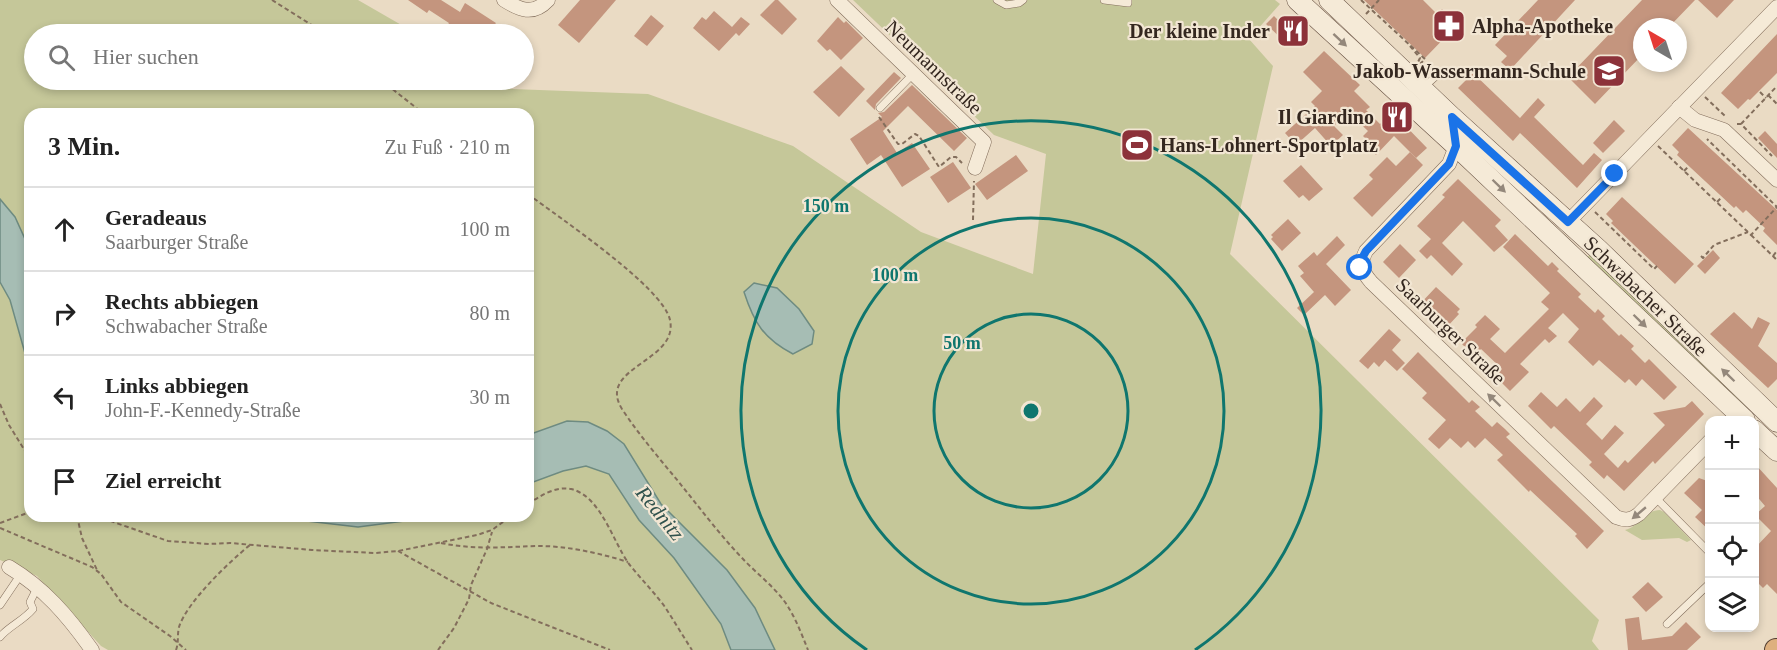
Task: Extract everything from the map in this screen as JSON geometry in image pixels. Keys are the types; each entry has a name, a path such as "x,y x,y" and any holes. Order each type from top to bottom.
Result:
{"main road":[{"name":"Schwabacher Straße","path":"1297,0 1456,146 1737,416"},
{"name":"Schwabacher Straße","path":"1329,0 1429,83 1452,117 1568,222 1774,419"},
{"name":"Schwabacher Straße","path":"1759,436 1777,451"}],"street":[{"path":"504,0 524,11 534,10 548,0"},
{"name":"Neumannstraße","path":"837,0 984,142 975,168"},
{"path":"1568,222 1777,7"},
{"path":"1679,107 1695,120 1724,130 1777,180"},
{"path":"1452,117 1456,146"},
{"name":"Saarburger Straße","path":"1456,146 1449,164 1366,251 1360,262 1360,268 1371,282 1616,517 1623,520 1631,519 1639,514 1705,446"},
{"path":"1759,420 1774,419"},
{"path":"9,567 38,586 68,618 92,650"}],"lane":[{"path":"997,0 1006,5 1023,0"},
{"path":"1104,0 1128,3 1128,0"},
{"path":"880,108 913,74"},
{"path":"1655,497 1705,548"},
{"path":"0,605 21,574"},
{"path":"0,637 6,630 24,619 33,609 30,602 38,586"},
{"path":"1667,624 1705,588"}],"path":[{"path":"272,0 310,24"},
{"path":"1361,0 1425,59 1419,63"},
{"path":"1366,14 1379,0"},
{"path":"1741,124 1777,86"},
{"path":"394,90 416,108"},
{"path":"1760,92 1777,104"},
{"path":"880,108 876,113 898,144 902,144 915,134 919,136 939,166 951,157 956,157 964,165 975,168"},
{"path":"1701,256 1703,258 1714,245 1749,233 1777,207 1702,134"},
{"path":"1649,138 1777,260"},
{"path":"1684,171 1689,166"},
{"path":"973,220 974,187"},
{"path":"534,198 595,243 653,291 663,305 670,320 670,336 657,352 618,385 616,397 622,409 651,448 706,515 743,559 763,577 786,604 808,650"},
{"path":"1717,202 1721,198"},
{"path":"1592,212 1622,235 1654,269 1657,266"},
{"path":"1773,256 1777,251"},
{"path":"0,404 9,425 24,449"},
{"path":"534,500 557,489 571,489 596,507 606,520 628,562 664,606 692,650"},
{"path":"0,523 24,514"},
{"path":"78,522 82,538 94,565 121,602 186,650"},
{"path":"113,522 168,541 375,553 440,543 492,530 503,522"},
{"path":"0,528 92,567 101,574"},
{"path":"438,650 454,628 469,599 471,585 487,549 492,530"},
{"path":"440,543 487,549 539,546 572,549 628,562"},
{"path":"176,650 179,627 189,610 210,583 250,544"},
{"path":"398,551 470,592 518,615 610,650"}],"green space":[{"path":"0,0 358,0 400,24 24,24 24,90 534,90 648,94 793,146 921,232 1033,274 1046,154 994,135 853,0 1275,0 1280,4 1249,39 1273,66 1230,254 1599,620 1592,641 1599,650 108,650 101,646 37,576 0,560"},
{"path":"1592,253 1756,411 1745,410 1586,258"},
{"path":"1660,510 1691,540 1687,542 1679,538 1642,540 1625,530 1650,513"}],"water":[{"path":"0,199 15,217 24,237 24,350 10,300 0,282"},
{"path":"754,283 777,288 799,309 814,331 812,344 793,354 767,336 756,321 744,292"},
{"name":"Rednitz","path":"567,421 588,422 607,431 624,444 661,504 727,570 755,608 775,650 731,650 721,624 674,558 639,520 609,474 586,466 563,471 534,482 534,433"},
{"path":"315,522 397,522 358,527"}],"building":[{"path":"408,0 441,0 460,12 465,3 496,23 448,24 429,10 427,13"},
{"path":"580,0 616,0 579,43 558,25"},
{"path":"775,0 778,0 797,19 782,35 760,15"},
{"path":"1364,0 1423,0 1437,14 1442,9 1458,24 1425,58"},
{"path":"1538,0 1575,0 1510,70 1501,62 1507,56 1495,45"},
{"path":"1642,0 1695,0 1678,18 1633,18 1633,64 1595,104 1568,77"},
{"path":"1698,0 1734,0 1717,18"},
{"path":"714,11 732,27 741,17 750,24 739,36 736,33 719,51 693,28 702,17 706,20"},
{"path":"651,15 664,26 647,46 634,36"},
{"path":"1274,16 1283,25 1290,18 1305,33 1290,47 1266,24"},
{"path":"838,17 844,23 846,21 863,38 841,60 817,41"},
{"path":"1777,34 1777,73 1738,109 1721,93"},
{"path":"1324,51 1360,85 1354,91 1370,107 1366,110 1380,124 1392,112 1427,148 1416,158 1394,136 1376,155 1363,143 1367,140 1363,136 1368,131 1349,113 1334,126 1343,135 1331,146 1315,128 1296,145 1285,133 1315,106 1311,102 1322,91 1303,72"},
{"path":"841,66 865,89 839,117 813,92"},
{"path":"894,72 901,78 876,104 875,110 866,101"},
{"path":"1473,73 1520,118 1538,98 1545,105 1534,117 1583,165 1594,153 1602,160 1577,188 1520,133 1513,141 1458,88"},
{"path":"912,85 967,138 954,151 908,106 883,131 897,153 912,143 930,169 902,187 881,155 867,165 850,139 882,117 878,113 884,112"},
{"path":"1614,120 1625,131 1603,153 1593,143"},
{"path":"1688,128 1777,210 1777,245 1763,231 1765,228 1746,210 1743,213 1736,206 1734,208 1677,155 1679,152 1672,145"},
{"path":"1765,131 1777,144 1777,158 1758,138"},
{"path":"1410,152 1423,165 1372,217 1353,198 1373,179 1369,175 1387,157 1396,166"},
{"path":"1016,155 1028,171 987,200 975,184"},
{"path":"953,162 971,188 948,203 930,177"},
{"path":"1301,165 1323,189 1309,201 1303,195 1299,198 1283,181"},
{"path":"1458,179 1501,220 1495,226 1508,240 1494,252 1463,221 1442,243 1463,264 1452,276 1431,255 1427,259 1419,251 1431,239 1417,226 1445,197 1442,195"},
{"path":"1622,197 1694,264 1675,284 1611,223 1613,221 1606,214"},
{"path":"1288,219 1301,233 1282,251 1271,239 1273,237 1271,235"},
{"path":"1515,234 1548,266 1552,262 1559,269 1557,271 1581,294 1578,297 1595,313 1598,309 1605,316 1602,319 1619,336 1621,334 1634,346 1631,349 1645,363 1649,359 1677,387 1664,400 1642,379 1636,386 1629,379 1625,383 1599,360 1593,366 1568,342 1579,329 1563,313 1548,328 1557,336 1549,343 1545,339 1520,364 1529,372 1510,391 1495,376 1502,369 1481,349 1474,356 1461,343 1485,315 1500,329 1490,339 1505,353 1549,309 1541,302 1550,293 1503,247"},
{"path":"1337,236 1345,245 1326,264 1351,290 1335,306 1325,295 1304,315 1297,308 1314,292 1300,276 1304,273 1298,266 1314,252 1317,256"},
{"path":"1400,244 1416,260 1399,278 1383,262"},
{"path":"1713,250 1720,258 1705,274 1697,266"},
{"path":"1436,287 1460,309 1457,312 1459,314 1446,328 1420,304"},
{"path":"1734,312 1752,329 1758,317 1770,323 1758,346 1777,363 1777,379 1768,388 1710,334"},
{"path":"1389,329 1401,340 1392,350 1405,363 1397,371 1385,360 1379,367 1374,362 1368,369 1359,361"},
{"path":"1418,352 1469,403 1472,400 1480,407 1475,411 1492,427 1497,422 1505,429 1510,434 1506,437 1604,531 1587,549 1575,536 1577,534 1497,460 1503,455 1485,438 1475,448 1468,441 1461,448 1450,438 1439,449 1428,439 1446,420 1422,398 1427,393 1402,369"},
{"path":"1541,392 1557,407 1566,398 1580,412 1594,397 1603,406 1586,424 1602,440 1615,425 1624,433 1604,454 1618,468 1625,460 1628,463 1665,425 1653,413 1685,407 1692,401 1704,414 1655,464 1653,461 1624,491 1607,475 1604,479 1589,465 1592,462 1554,426 1551,429 1528,406"},
{"path":"1759,468 1777,488 1777,594 1767,584 1763,588 1759,584 1759,544 1771,531 1759,519 1759,511 1765,506 1759,499"},
{"path":"1699,478 1705,480 1705,526 1695,517 1702,510 1684,493"},
{"path":"1648,582 1663,597 1646,612 1632,597"},
{"path":"1639,617 1642,640 1672,636 1686,622 1701,637 1687,650 1628,650 1625,619"}],"place":[{"name":"Alpha-Apotheke","path":"1449,26"},
{"name":"Der kleine Inder","path":"1293,31"},
{"name":"Jakob-Wassermann-Schule","path":"1609,71"},
{"name":"Il Giardino","path":"1397,117"},
{"name":"Hans-Lohnert-Sportplatz","path":"1137,145"}],"route":[{"path":"1360,268 1360,262 1366,251 1449,164 1456,146 1452,117 1568,222 1615,174"}]}
